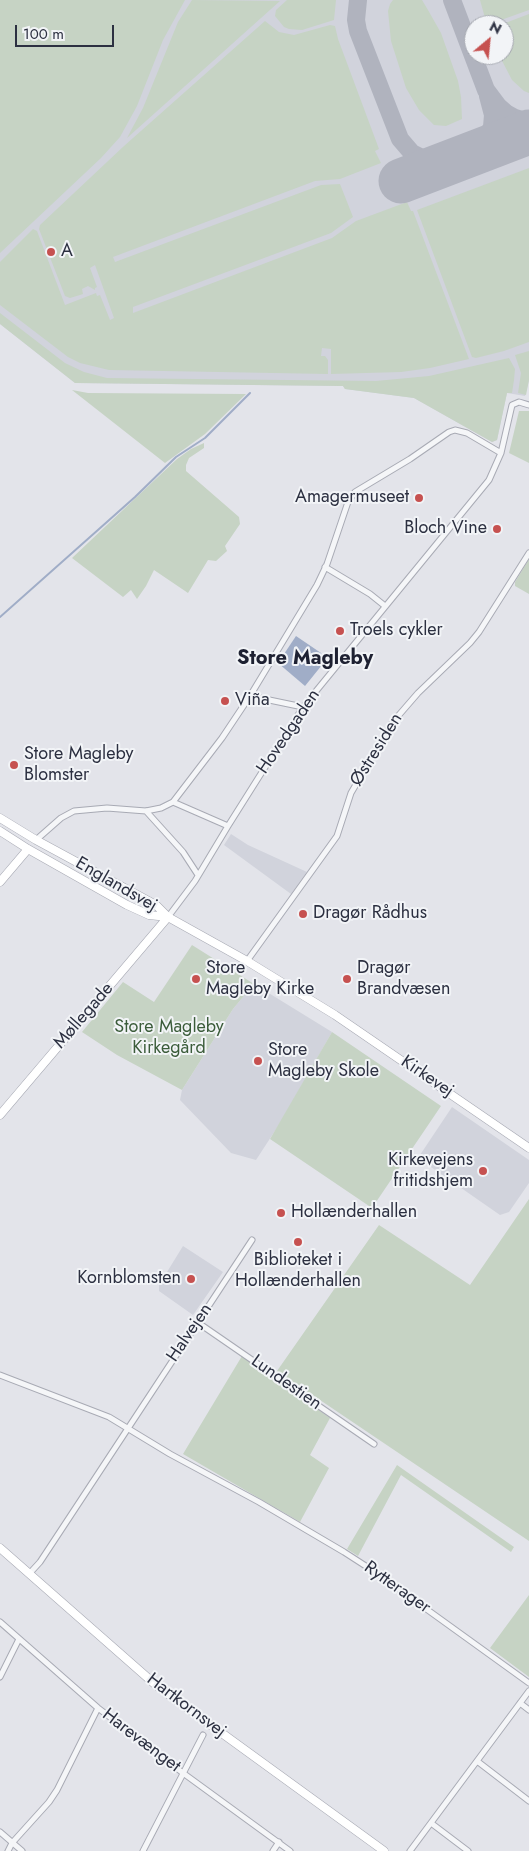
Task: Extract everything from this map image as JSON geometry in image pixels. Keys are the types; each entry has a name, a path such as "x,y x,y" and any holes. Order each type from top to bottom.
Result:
{"main road":[{"name":"Englandsvej","path":"0,818 36,840 156,905 168,917"},
{"name":"Englandsvej","path":"0,830 28,849 134,908 149,915 168,917"},
{"path":"0,882 28,849"},
{"name":"Kirkevej","path":"168,917 247,961 335,1015 529,1148"},
{"name":"Møllegade","path":"0,1115 168,917"},
{"name":"Hartkornsvej","path":"0,1548 157,1686 384,1851"}],"street":[{"name":"Hovedgaden","path":"168,917 179,905 303,707 489,480 501,453 512,405 519,402 529,405"},
{"path":"36,840 61,818 74,811 108,808 146,811 161,808 173,802 222,738 250,696 317,585 348,502 356,492 455,430 466,432 501,453"},
{"name":"Østresiden","path":"247,961 337,836 350,793 392,723 418,693 479,632 529,554"},
{"path":"325,567 386,606"},
{"path":"250,696 303,707"},
{"path":"173,802 228,826"},
{"path":"146,811 183,852 198,875"},
{"name":"Halvejen","path":"29,1574 40,1562 252,1240"},
{"name":"Lundestien","path":"197,1322 374,1444"},
{"path":"0,1375 109,1417 128,1427"},
{"name":"Rytterager","path":"128,1427 170,1454 259,1502 344,1552 375,1572 529,1683"},
{"name":"Harevænget","path":"0,1622 98,1708 290,1851"},
{"path":"0,1677 19,1638"},
{"path":"410,1851 529,1691"},
{"path":"520,1703 529,1710"},
{"path":"8,1851 12,1843 49,1802 98,1708"},
{"path":"143,1851 203,1735"},
{"path":"477,1762 529,1802"},
{"path":"431,1823 468,1851"},
{"path":"0,1832 22,1851"},
{"path":"273,1851 279,1842"}],"shaded area":[{"path":"0,0 529,0 529,380 525,396 507,393 497,440 492,442 414,398 345,389 343,386 75,383 0,324"},
{"path":"231,834 248,845 307,872 291,894 224,845"},
{"name":"Store Magleby Skole","path":"254,984 332,1032 282,1120 256,1160 231,1153 180,1100 182,1090 233,1009"},
{"name":"Kirkevejens fritidshjem","path":"452,1107 529,1160 529,1183 509,1212 500,1215 418,1158"},
{"name":"Kornblomsten","path":"183,1246 223,1272 193,1315 159,1291 159,1285"}],"green space":[{"path":"0,0 185,0 163,40 137,106 120,137 101,158 0,253"},
{"path":"192,0 280,1 127,138 143,108 178,22"},
{"path":"287,0 336,0 334,20 302,30 284,27 275,16 276,10"},
{"path":"393,0 422,0 428,10 441,33 458,81 462,119 446,126 434,125 419,110 406,88 391,41 388,11"},
{"path":"480,0 529,0 529,10 514,15 484,15"},
{"path":"529,14 529,93 512,80 504,65 514,65 514,20"},
{"path":"265,21 279,32 294,35 330,25 335,26 338,39 379,149 375,151 381,163 340,179 315,181 113,257 115,262 321,185 340,184 353,217 331,233 133,307 133,313 332,238 356,221 407,202 411,211 413,211 469,359 430,368 401,372 331,374 331,349 322,348 321,356 325,356 328,360 328,374 109,370 80,363 68,357 0,305 0,262 33,229 37,231 65,305 96,293 97,296 100,295 110,320 114,318 95,265 90,268 97,287 95,290 88,286 82,289 83,294 70,298 65,296 39,229 40,225 124,146"},
{"path":"529,168 529,342 504,351 476,358 472,357 417,210"},
{"path":"0,313 65,363 84,372 107,378 376,381 429,376 509,358 515,369 514,380 512,393 507,393 497,440 492,442 414,398 345,389 343,386 75,383 0,324"},
{"path":"529,351 529,380 526,395 518,393 521,373 515,355"},
{"path":"72,390 88,393 246,394 205,434 165,463"},
{"path":"519,411 529,411 529,463 509,453"},
{"path":"204,443 204,448 189,458 186,471 239,517 240,524 225,546 227,551 216,561 208,560 188,593 154,570 137,599 131,590 123,597 72,558 177,459"},
{"path":"529,559 529,594 515,586 515,582"},
{"name":"Store Magleby Kirkegård","path":"192,945 254,984 233,1009 182,1090 117,1055 82,1032 123,982 154,1002"},
{"path":"332,1032 441,1106 372,1208 270,1139"},
{"path":"529,1199 529,1541 277,1371 379,1225 470,1285"},
{"path":"242,1356 330,1418 310,1455 329,1468 300,1522 183,1454"},
{"path":"397,1465 514,1547 511,1552 401,1475 358,1556 347,1549"},
{"path":"529,1595 529,1677 490,1648"}],"water":[{"path":"296,636 321,653 323,658 322,665 305,686 278,663"}],"waterway":[{"path":"0,617 135,497 176,457 205,438 250,393"}],"taxiway":[{"path":"358,0 356,20 358,31 400,139 412,153 422,158 443,162 455,160"},
{"path":"452,0 486,90 506,113 529,122"},
{"path":"468,155 482,145 492,127 493,115 488,96"}],"runway":[{"path":"401,181 529,132"}],"place":[{"name":"A","path":"51,252"},
{"name":"Amagermuseet","path":"419,498"},
{"name":"Bloch Vine","path":"497,529"},
{"name":"Troels cykler","path":"340,631"},
{"name":"Viña","path":"225,701"},
{"name":"Store Magleby Blomster","path":"14,765"},
{"name":"Dragør Rådhus","path":"303,914"},
{"name":"Store Magleby Kirke","path":"196,979"},
{"name":"Dragør Brandvæsen","path":"347,979"},
{"name":"Store Magleby Skole","path":"258,1061"},
{"name":"Kirkevejens fritidshjem","path":"483,1171"},
{"name":"Hollænderhallen","path":"281,1213"},
{"name":"Biblioteket i Hollænderhallen","path":"298,1242"},
{"name":"Kornblomsten","path":"191,1279"}],"district":[{"name":"Store Magleby","path":"305,659"}]}
